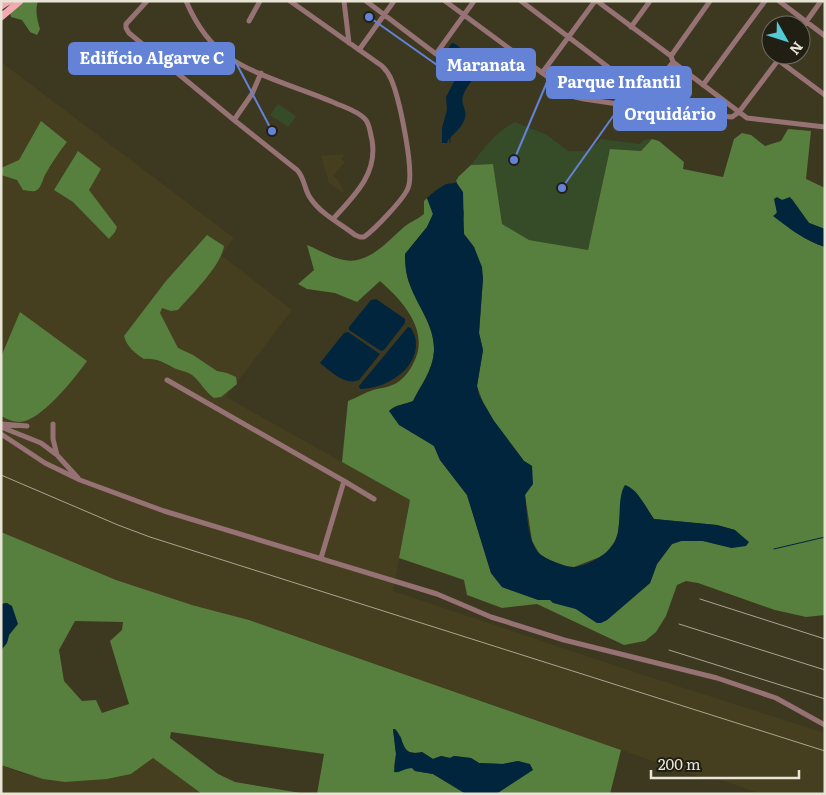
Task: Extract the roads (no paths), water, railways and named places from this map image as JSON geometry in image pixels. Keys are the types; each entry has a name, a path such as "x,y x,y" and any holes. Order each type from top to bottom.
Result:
{"main road":[{"path":"1,6 9,1"},
{"path":"1,17 20,1"}],"street":[{"path":"147,1 126,24 127,31 297,170 302,176 312,200 355,235 364,237 408,190 410,176 408,148 392,79 382,66 290,1"},
{"path":"186,1 200,26 219,50 241,64 350,110 366,120 374,152 371,166 359,189 333,218"},
{"path":"249,21 260,1"},
{"path":"344,1 349,43"},
{"path":"366,1 436,54 474,1"},
{"path":"359,50 394,1"},
{"path":"445,1 575,97 666,111 732,117 740,112 774,65"},
{"path":"521,1 666,111"},
{"path":"542,73 596,1 747,118 825,127"},
{"path":"631,27 650,1"},
{"path":"638,107 710,1"},
{"path":"703,85 765,1"},
{"path":"780,1 797,15"},
{"path":"811,15 821,1"},
{"path":"811,26 825,36"},
{"path":"790,65 825,94"},
{"path":"234,120 252,94 261,73"},
{"path":"167,380 374,498"},
{"path":"53,424 52,439 57,455"},
{"path":"1,426 41,443 57,455 80,480"},
{"path":"1,426 27,426"},
{"path":"1,434 45,463 80,480 164,511 437,594 491,617 564,640 717,678 776,698 825,725"},
{"path":"321,558 344,482"}],"water":[{"path":"452,43 460,47 473,61 477,71 463,96 462,102 465,109 465,119 447,143 442,143 442,128 447,110 446,97 455,80 456,73 455,66 450,61 451,56 447,50"},
{"path":"456,182 463,192 464,234 474,247 482,267 479,333 483,350 477,386 479,395 494,421 524,461 532,466 533,484 525,495 529,531 537,551 549,559 571,567 586,564 598,558 615,541 619,527 622,491 625,485 634,490 654,519 717,525 735,530 749,542 746,546 732,548 703,541 681,541 672,544 657,564 650,583 601,623 597,623 576,609 553,603 550,600 538,600 502,587 491,573 467,495 440,460 434,446 399,425 389,411 413,401 429,371 434,351 432,333 409,281 405,254 427,227 433,214 427,198 446,184"},
{"path":"777,197 782,200 790,197 809,223 825,229 825,247 804,238 773,216 777,213 774,199"},
{"path":"376,299 405,319 405,323 384,350 381,351 349,330 349,327 371,300"},
{"path":"408,327 413,331 416,343 415,353 405,370 389,382 379,386 360,389 359,386"},
{"path":"348,332 380,354 359,380 353,381 338,377 320,363 344,333"},
{"path":"7,603 12,606 18,624 9,635 7,643 1,650 1,604"},
{"path":"393,729 398,733 407,750 415,753 422,752 433,759 441,756 450,758 454,756 471,758 479,763 503,764 518,761 530,764 533,770 496,794 466,794 433,774 415,771 412,768 394,772 396,754"}],"waterway":[{"path":"774,549 825,537"}],"railway":[{"path":"1,475 150,537 825,751"},
{"path":"700,599 825,639"},
{"path":"679,624 825,670"},
{"path":"669,650 825,699"}],"place":[{"name":"Maranata","path":"369,17"},
{"name":"Edifício Algarve C","path":"272,131"},
{"name":"Parque Infantil","path":"514,160"},
{"name":"Orquidário","path":"562,188"}]}
